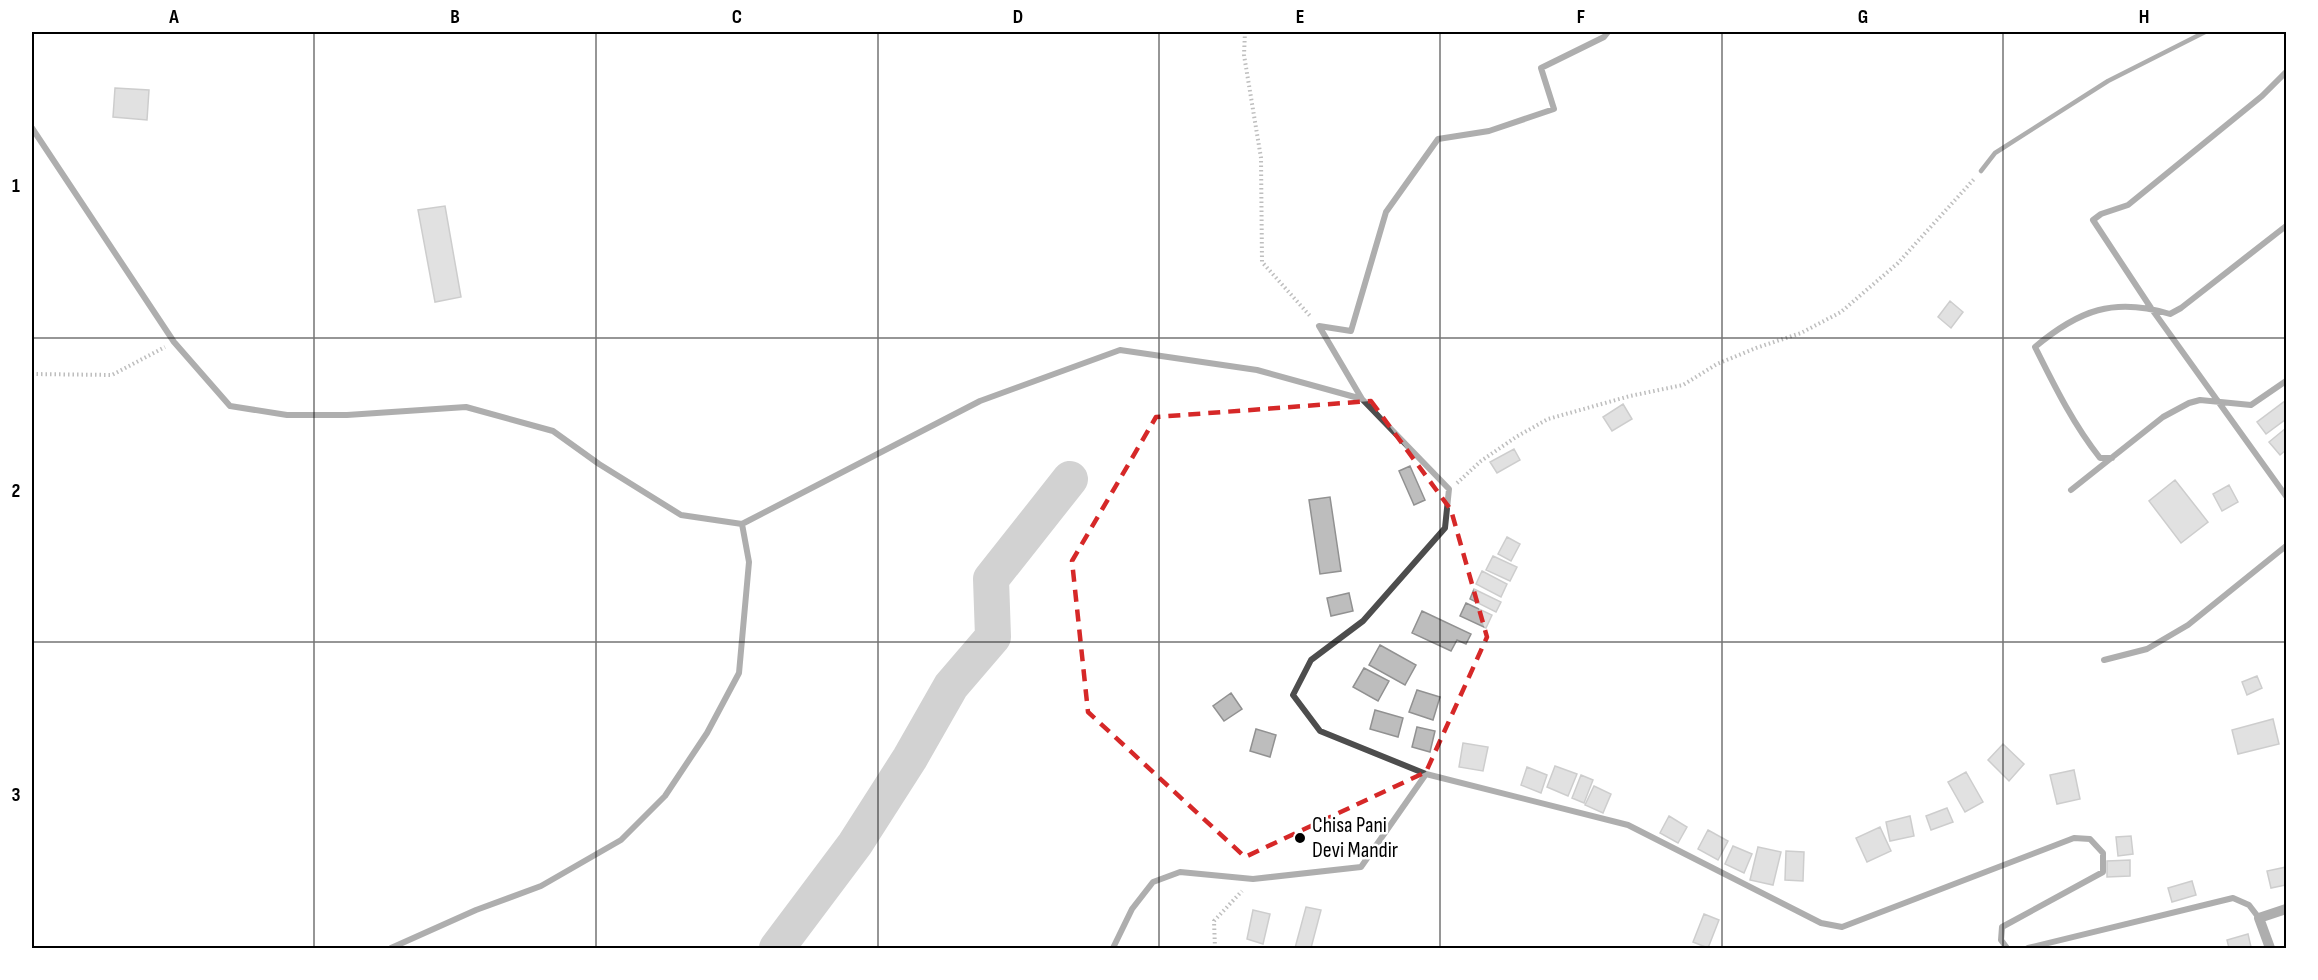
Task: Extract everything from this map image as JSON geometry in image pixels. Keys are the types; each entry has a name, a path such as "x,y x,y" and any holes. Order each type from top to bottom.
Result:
{"street":[{"path":"1319,326 1351,331 1386,212 1438,139 1489,131 1554,109 1541,68 1604,37 1608,32"},
{"path":"2286,72 2262,96 2128,205 2101,214 2093,220 2151,308 2286,496"},
{"path":"32,128 174,342 230,406 287,415 347,416 466,407 553,431 600,464 681,515 742,524 980,401 1120,350 1257,370 1362,399"},
{"path":"2112,458 2100,458 2091,447 2035,347 2077,317 2098,308 2132,305 2170,314 2181,308 2286,226"},
{"path":"1319,326 1362,399 1449,489 1445,528 1362,621 1311,660 1293,695 1320,731 1426,774 1628,825 1821,923 1842,927 2074,838 2090,838 2103,854 2103,872 2002,927 2001,940 2007,948"},
{"path":"2071,490 2163,417 2189,403 2200,400 2251,405 2286,381"},
{"path":"391,948 476,910 541,886 621,840 665,796 707,733 739,673 749,562 742,524"},
{"path":"2104,660 2147,649 2188,624 2286,546"},
{"path":"1113,948 1131,909 1153,882 1180,872 1253,879 1361,867 1426,774"},
{"path":"2028,948 2233,898 2248,905 2259,918 2270,948"},
{"path":"2259,918 2286,909"}],"lane":[{"path":"1981,171 1995,153 2003,147 2108,81 2205,32"}],"path":[{"path":"1245,32 1244,55 1261,158 1262,262 1319,326"},
{"path":"1449,489 1480,461 1548,419 1630,396 1683,385 1717,364 1802,333 1841,312 1918,243 1981,171"},
{"path":"32,374 112,375 174,342"},
{"path":"1215,948 1214,921 1253,879"}],"highlighted area":[{"path":"1371,401 1451,510 1487,637 1426,772 1245,857 1088,712 1072,561 1156,417"}],"building":[{"path":"115,88 149,90 147,120 113,117"},
{"path":"445,206 461,297 435,302 418,210"},
{"path":"1950,301 1963,312 1951,328 1938,317"},
{"path":"2285,401 2286,419 2266,434 2257,422"},
{"path":"1623,404 1632,419 1612,431 1603,417"},
{"path":"2286,428 2286,450 2280,455 2269,442"},
{"path":"1514,449 1520,460 1497,473 1490,462"},
{"path":"1410,466 1425,500 1414,505 1399,471"},
{"path":"2175,480 2208,522 2181,543 2149,501"},
{"path":"2229,485 2238,502 2222,511 2213,494"},
{"path":"1330,497 1341,571 1320,574 1309,500"},
{"path":"1507,537 1520,544 1511,561 1498,554"},
{"path":"1493,556 1517,567 1510,581 1486,570"},
{"path":"1482,571 1507,584 1501,597 1476,584"},
{"path":"1474,589 1501,602 1496,612 1470,599"},
{"path":"1349,593 1353,611 1331,616 1327,598"},
{"path":"1466,603 1492,615 1486,628 1460,616"},
{"path":"1422,611 1471,634 1466,644 1457,640 1451,651 1412,633"},
{"path":"1380,645 1416,665 1405,685 1369,665"},
{"path":"1364,668 1389,681 1378,701 1353,687"},
{"path":"2257,676 2262,688 2247,695 2242,682"},
{"path":"1417,690 1440,697 1433,720 1409,712"},
{"path":"1231,693 1242,709 1224,721 1213,706"},
{"path":"1375,710 1403,718 1398,737 1370,729"},
{"path":"2273,719 2279,744 2238,754 2232,730"},
{"path":"1417,727 1435,731 1430,752 1412,747"},
{"path":"1256,729 1276,735 1270,757 1250,751"},
{"path":"1463,743 1488,747 1483,771 1459,767"},
{"path":"2003,744 2024,764 2009,781 1988,760"},
{"path":"1555,766 1577,774 1568,796 1547,787"},
{"path":"1527,767 1547,775 1541,793 1521,785"},
{"path":"2074,770 2080,799 2057,804 2050,775"},
{"path":"1966,772 1983,802 1965,812 1948,782"},
{"path":"1581,775 1593,780 1584,803 1572,798"},
{"path":"1594,786 1611,794 1603,813 1585,805"},
{"path":"1947,808 1953,822 1931,830 1926,816"},
{"path":"1669,816 1687,827 1678,843 1660,833"},
{"path":"1910,816 1914,836 1890,841 1886,822"},
{"path":"1880,827 1891,851 1867,862 1856,838"},
{"path":"1708,830 1728,841 1718,860 1698,849"},
{"path":"2131,836 2133,854 2118,856 2116,837"},
{"path":"1733,846 1752,854 1744,873 1725,864"},
{"path":"1758,847 1781,852 1773,885 1750,880"},
{"path":"1786,851 1804,852 1803,881 1785,880"},
{"path":"2130,860 2130,876 2107,877 2107,861"},
{"path":"2286,867 2286,885 2271,888 2267,871"},
{"path":"2192,881 2196,895 2172,902 2168,888"},
{"path":"1306,907 1321,910 1311,948 1295,948"},
{"path":"1253,910 1270,914 1263,944 1247,939"},
{"path":"1704,914 1719,920 1708,948 1693,942"},
{"path":"2248,934 2251,947 2229,948 2227,940"}],"waterway":[{"path":"777,948 855,844 910,758 951,686 993,637 991,579 1070,479"}],"place":[{"name":"Chisa Pani Devi Mandir","path":"1300,838"}]}
